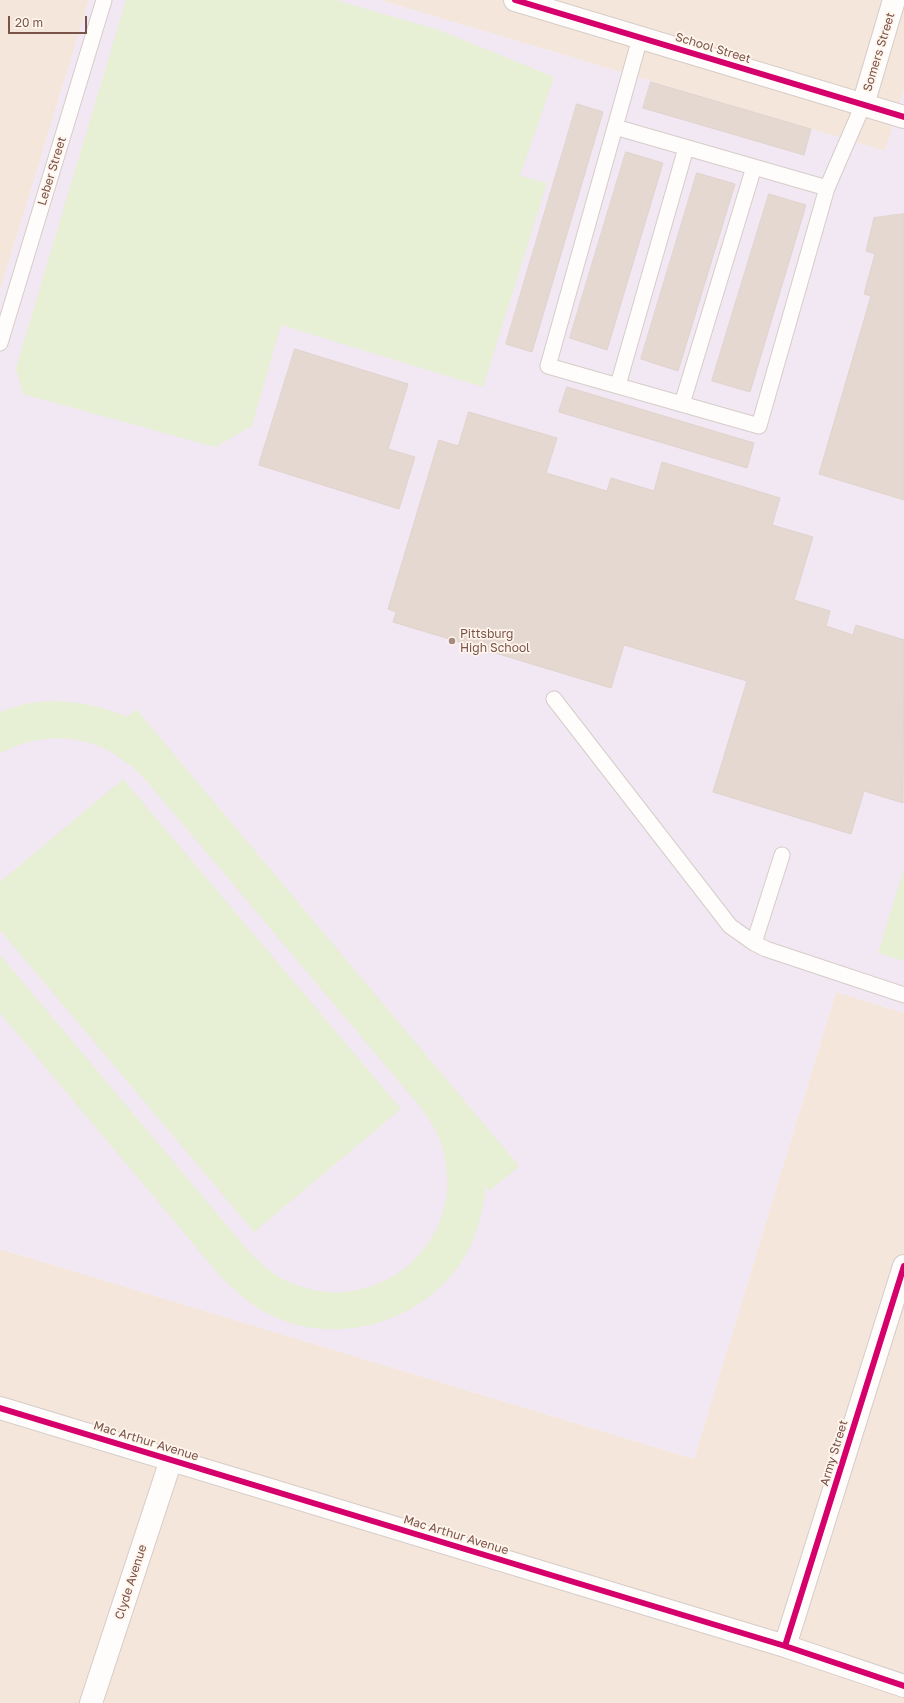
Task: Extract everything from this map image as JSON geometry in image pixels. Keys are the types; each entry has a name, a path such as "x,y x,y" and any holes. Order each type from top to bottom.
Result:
{"street":[{"name":"School Street","path":"515,0 904,117"},
{"name":"Somers Street","path":"863,105 894,0"},
{"name":"Army Street","path":"785,1646 904,1266"},
{"name":"Mac Arthur Avenue","path":"0,1408 785,1646 904,1686"},
{"name":"Clyde Avenue","path":"91,1703 170,1460"}],"lane":[{"name":"Leber Street","path":"0,343 104,0"},
{"path":"640,38 548,366 759,426 827,188 863,105"},
{"path":"615,127 827,188"},
{"path":"618,385 686,148"},
{"path":"682,404 754,167"},
{"path":"554,698 730,926 754,943 766,949 904,995"},
{"path":"754,943 782,855"}],"shaded area":[{"path":"0,0 89,0 0,291"},
{"name":"Pittsburg High School","path":"89,0 380,0 885,151 904,89 904,1013 836,992 694,1459 0,1249 0,291"},
{"path":"380,0 904,0 904,89 885,151"},
{"path":"836,992 904,1013 904,1703 0,1703 0,1249 694,1459"}],"green space":[{"path":"126,0 336,0 439,30 554,77 520,176 547,183 483,387 281,325 252,426 215,447 23,394 16,368"},
{"path":"47,701 88,704 107,709 127,717 136,709 519,1166 490,1191 486,1186 479,1222 470,1248 448,1280 426,1299 401,1314 374,1324 346,1329 317,1328 288,1322 261,1310 240,1295 221,1277 0,1013 0,955 250,1253 277,1276 315,1290 349,1292 380,1283 408,1266 429,1242 443,1213 447,1179 441,1143 422,1109 144,778 128,764 111,752 94,744 58,738 39,740 20,745 0,753 0,712 24,704"},
{"path":"123,779 401,1109 254,1232 0,930 0,882"},
{"path":"904,868 904,961 878,953"}],"building":[{"path":"651,82 811,129 804,155 643,108"},
{"path":"577,104 603,112 532,352 506,344"},
{"path":"626,152 663,163 607,350 570,338"},
{"path":"697,173 735,184 678,371 641,359"},
{"path":"769,194 806,205 750,392 712,381"},
{"path":"904,214 904,500 819,474 871,296 864,294 875,254 866,251 874,218"},
{"path":"295,349 408,384 388,449 415,457 399,509 259,465"},
{"path":"567,387 754,443 747,468 559,412"},
{"path":"469,412 557,438 546,473 607,491 611,478 654,491 662,462 780,498 772,525 813,537 794,600 830,611 826,626 853,635 856,625 904,640 903,803 864,791 851,834 713,792 747,681 624,645 611,688 393,622 396,612 388,609 439,440 458,446"}],"cycle path":[{"path":"515,0 904,117"},
{"path":"785,1646 904,1266"},
{"path":"0,1408 785,1646 904,1686"}],"place":[{"name":"Pittsburg High School","path":"452,641"}]}
